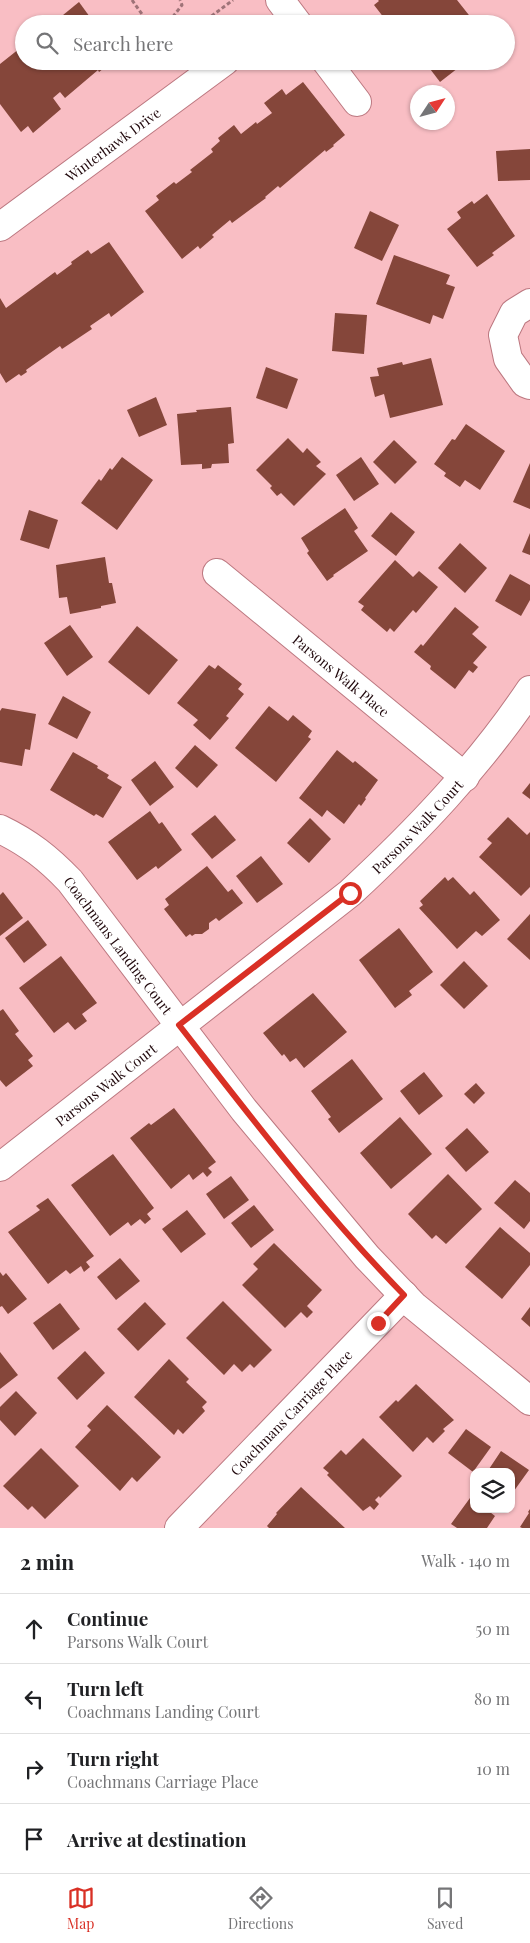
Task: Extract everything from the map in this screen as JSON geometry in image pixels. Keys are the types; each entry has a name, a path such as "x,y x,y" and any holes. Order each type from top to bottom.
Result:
{"street":[{"name":"Winterhawk Drive","path":"2,221 212,70"},
{"path":"333,70 357,102"},
{"path":"530,303 514,313 503,335 508,359 526,383 530,385"},
{"name":"Parsons Walk Place","path":"217,573 465,777"},
{"name":"Parsons Walk Court","path":"0,1166 350,893 404,842 465,777 530,690"},
{"name":"Coachmans Landing Court","path":"0,829 22,839 46,857 70,881 244,1110 367,1257 404,1295 530,1401"},
{"name":"Coachmans Carriage Place","path":"179,1528 404,1295"}],"path":[{"path":"132,0 143,15"},
{"path":"174,15 182,5 180,0"},
{"path":"213,15 233,0"}],"building":[{"path":"457,0 469,15 382,15 374,5 379,1"},
{"path":"79,2 88,15 63,15"},
{"path":"15,52 15,70 98,70 65,98 60,92 53,98 61,109 33,133 28,126 21,132 0,104 0,64"},
{"path":"431,70 455,70 440,82"},
{"path":"303,82 345,135 334,146 326,152 325,150 280,188 278,186 266,198 232,223 230,220 212,235 214,237 200,249 198,246 182,259 145,211 159,200 156,196 174,182 176,184 192,172 190,170 213,152 211,149 220,141 218,138 234,125 241,134 256,122 257,124 272,113 264,103 282,89 286,95"},
{"path":"530,149 530,180 498,181 496,151"},
{"path":"487,194 515,236 477,267 447,229 461,218 457,212 472,201 474,204"},
{"path":"370,211 399,225 382,261 354,248"},
{"path":"109,242 144,292 111,317 109,313 90,326 92,329 62,349 60,346 26,370 27,372 21,376 19,374 6,383 0,373 0,298 6,308 55,272 57,275 88,250 91,254"},
{"path":"394,255 450,275 446,284 455,287 443,319 433,315 430,324 376,304"},
{"path":"335,313 367,315 364,354 332,351"},
{"path":"431,358 443,405 390,418 384,394 375,397 370,377 379,376 377,368 402,362 403,365"},
{"path":"266,367 298,379 287,409 256,398"},
{"path":"156,397 167,425 139,437 127,410"},
{"path":"231,407 234,443 228,444 229,463 212,464 211,468 202,469 202,464 181,465 177,414 197,412 196,410"},
{"path":"466,424 505,451 480,490 465,480 460,487 444,476 446,473 434,464 452,439 455,440"},
{"path":"288,438 303,453 307,448 321,462 316,466 326,474 294,506 281,493 277,496 270,488 272,486 256,470"},
{"path":"394,440 417,462 395,484 373,462"},
{"path":"122,457 153,480 117,530 81,503 99,479 101,481 110,468 112,470"},
{"path":"361,457 379,484 354,501 336,475"},
{"path":"530,463 530,509 513,502"},
{"path":"345,508 358,528 354,531 368,551 327,581 307,553 309,551 301,538"},
{"path":"29,510 58,520 49,549 20,540"},
{"path":"391,512 415,532 396,556 371,536"},
{"path":"530,533 530,555 522,552"},
{"path":"460,543 487,568 465,593 438,568"},
{"path":"105,557 109,583 112,583 116,603 70,614 67,597 59,598 56,565"},
{"path":"395,560 413,577 419,571 438,587 416,613 413,610 394,632 390,628 387,632 361,610 364,606 358,602"},
{"path":"510,574 530,585 530,600 521,616 495,601"},
{"path":"455,607 479,627 472,634 487,647 473,663 478,667 473,673 469,670 455,689 430,669 431,666 414,652 421,644 423,646"},
{"path":"70,625 93,657 67,676 44,643"},
{"path":"137,626 178,660 149,695 108,662"},
{"path":"209,665 215,669 218,665 242,684 238,689 244,694 226,716 229,718 210,740 193,725 198,720 177,703"},
{"path":"63,696 91,712 77,739 48,724"},
{"path":"269,706 288,721 293,715 312,731 308,737 311,739 276,782 235,748"},
{"path":"2,708 36,714 30,750 25,749 22,766 0,762 0,711"},
{"path":"195,745 218,765 197,788 175,768"},
{"path":"337,750 353,763 355,761 378,780 361,806 359,804 344,824 327,810 322,817 299,798"},
{"path":"73,752 98,766 97,768 109,775 107,778 122,787 103,818 96,814 94,816 50,790"},
{"path":"155,761 174,787 150,806 131,780"},
{"path":"530,783 530,799 522,793"},
{"path":"150,811 159,824 162,822 182,850 158,869 156,866 137,880 108,842"},
{"path":"215,815 236,840 212,859 191,834"},
{"path":"508,817 527,835 530,832 530,887 521,896 479,857 492,843 487,839"},
{"path":"310,818 331,839 309,863 287,843"},
{"path":"261,856 283,884 257,903 236,876"},
{"path":"207,866 228,892 232,889 243,903 219,921 216,918 209,923 209,929 202,934 192,936 190,934 186,937 164,909 169,905 165,899"},
{"path":"445,877 448,881 453,877 470,895 474,891 500,920 482,936 476,931 457,949 419,908 423,905 420,901"},
{"path":"3,892 23,918 0,936 0,895"},
{"path":"530,914 530,960 507,939"},
{"path":"28,920 47,945 24,963 5,938"},
{"path":"399,928 433,972 409,991 412,995 395,1008 359,960"},
{"path":"61,956 97,1003 82,1014 87,1021 75,1030 68,1022 54,1033 19,988"},
{"path":"464,961 488,986 464,1009 440,985"},
{"path":"313,993 347,1032 304,1068 296,1058 290,1062 284,1054 282,1056 263,1033"},
{"path":"3,1009 19,1031 15,1034 33,1056 28,1060 33,1066 6,1087 0,1080 0,1011"},
{"path":"352,1059 383,1099 339,1133 328,1119 331,1117 311,1091"},
{"path":"424,1072 443,1096 419,1115 400,1091"},
{"path":"476,1083 485,1093 474,1104 464,1094"},
{"path":"174,1108 216,1162 208,1168 212,1172 207,1177 203,1172 193,1180 189,1174 171,1189 130,1138 149,1123 151,1125"},
{"path":"400,1117 432,1154 391,1189 360,1153"},
{"path":"467,1128 489,1152 466,1172 445,1148"},
{"path":"113,1154 154,1208 147,1214 151,1219 145,1224 140,1219 131,1226 128,1222 110,1236 71,1185"},
{"path":"448,1174 482,1209 446,1244 436,1235 432,1239 408,1214"},
{"path":"231,1176 249,1200 224,1219 206,1194"},
{"path":"515,1180 530,1193 530,1221 524,1229 494,1203"},
{"path":"48,1198 94,1256 86,1262 90,1267 84,1272 81,1266 70,1274 66,1270 48,1284 8,1232 40,1210 36,1206"},
{"path":"254,1205 274,1230 251,1248 231,1223"},
{"path":"187,1210 206,1234 181,1253 162,1229"},
{"path":"500,1227 530,1253 530,1265 502,1299 465,1267"},
{"path":"274,1243 322,1290 307,1306 313,1312 307,1318 301,1312 285,1328 242,1285 258,1269 253,1264"},
{"path":"120,1258 140,1281 116,1300 97,1277"},
{"path":"0,1272 3,1276 6,1273 27,1299 8,1314 2,1306 0,1307"},
{"path":"223,1301 272,1350 254,1368 250,1364 242,1372 234,1364 224,1375 186,1338"},
{"path":"145,1302 166,1324 138,1351 117,1329"},
{"path":"60,1303 80,1329 53,1350 33,1323"},
{"path":"530,1307 530,1327 521,1319"},
{"path":"85,1351 105,1373 77,1400 57,1378"},
{"path":"0,1352 18,1375 0,1389"},
{"path":"169,1359 189,1379 186,1382 207,1402 202,1407 205,1411 183,1434 178,1429 174,1435 134,1397"},
{"path":"416,1384 454,1420 443,1429 445,1431 433,1443 427,1437 413,1452 379,1417"},
{"path":"16,1391 37,1413 15,1436 0,1420 0,1407"},
{"path":"107,1405 161,1457 137,1482 132,1477 120,1491 75,1447 91,1430 87,1426"},
{"path":"466,1429 491,1447 476,1468 470,1468 470,1470 448,1453"},
{"path":"363,1438 402,1476 380,1498 379,1496 375,1500 379,1504 374,1510 370,1506 363,1511 327,1475 329,1473 323,1468 341,1450 346,1455"},
{"path":"41,1448 79,1486 45,1519 32,1506 28,1510 3,1486"},
{"path":"501,1451 529,1470 515,1489 515,1468 490,1468"},
{"path":"301,1487 345,1528 269,1528 267,1526 276,1513"},
{"path":"470,1498 470,1513 491,1513 495,1516 487,1528 457,1528 451,1524"},
{"path":"530,1509 530,1528 522,1528 520,1527"}],"route":[{"path":"350,893 179,1025 244,1110 367,1257 404,1295 378,1323"}]}
